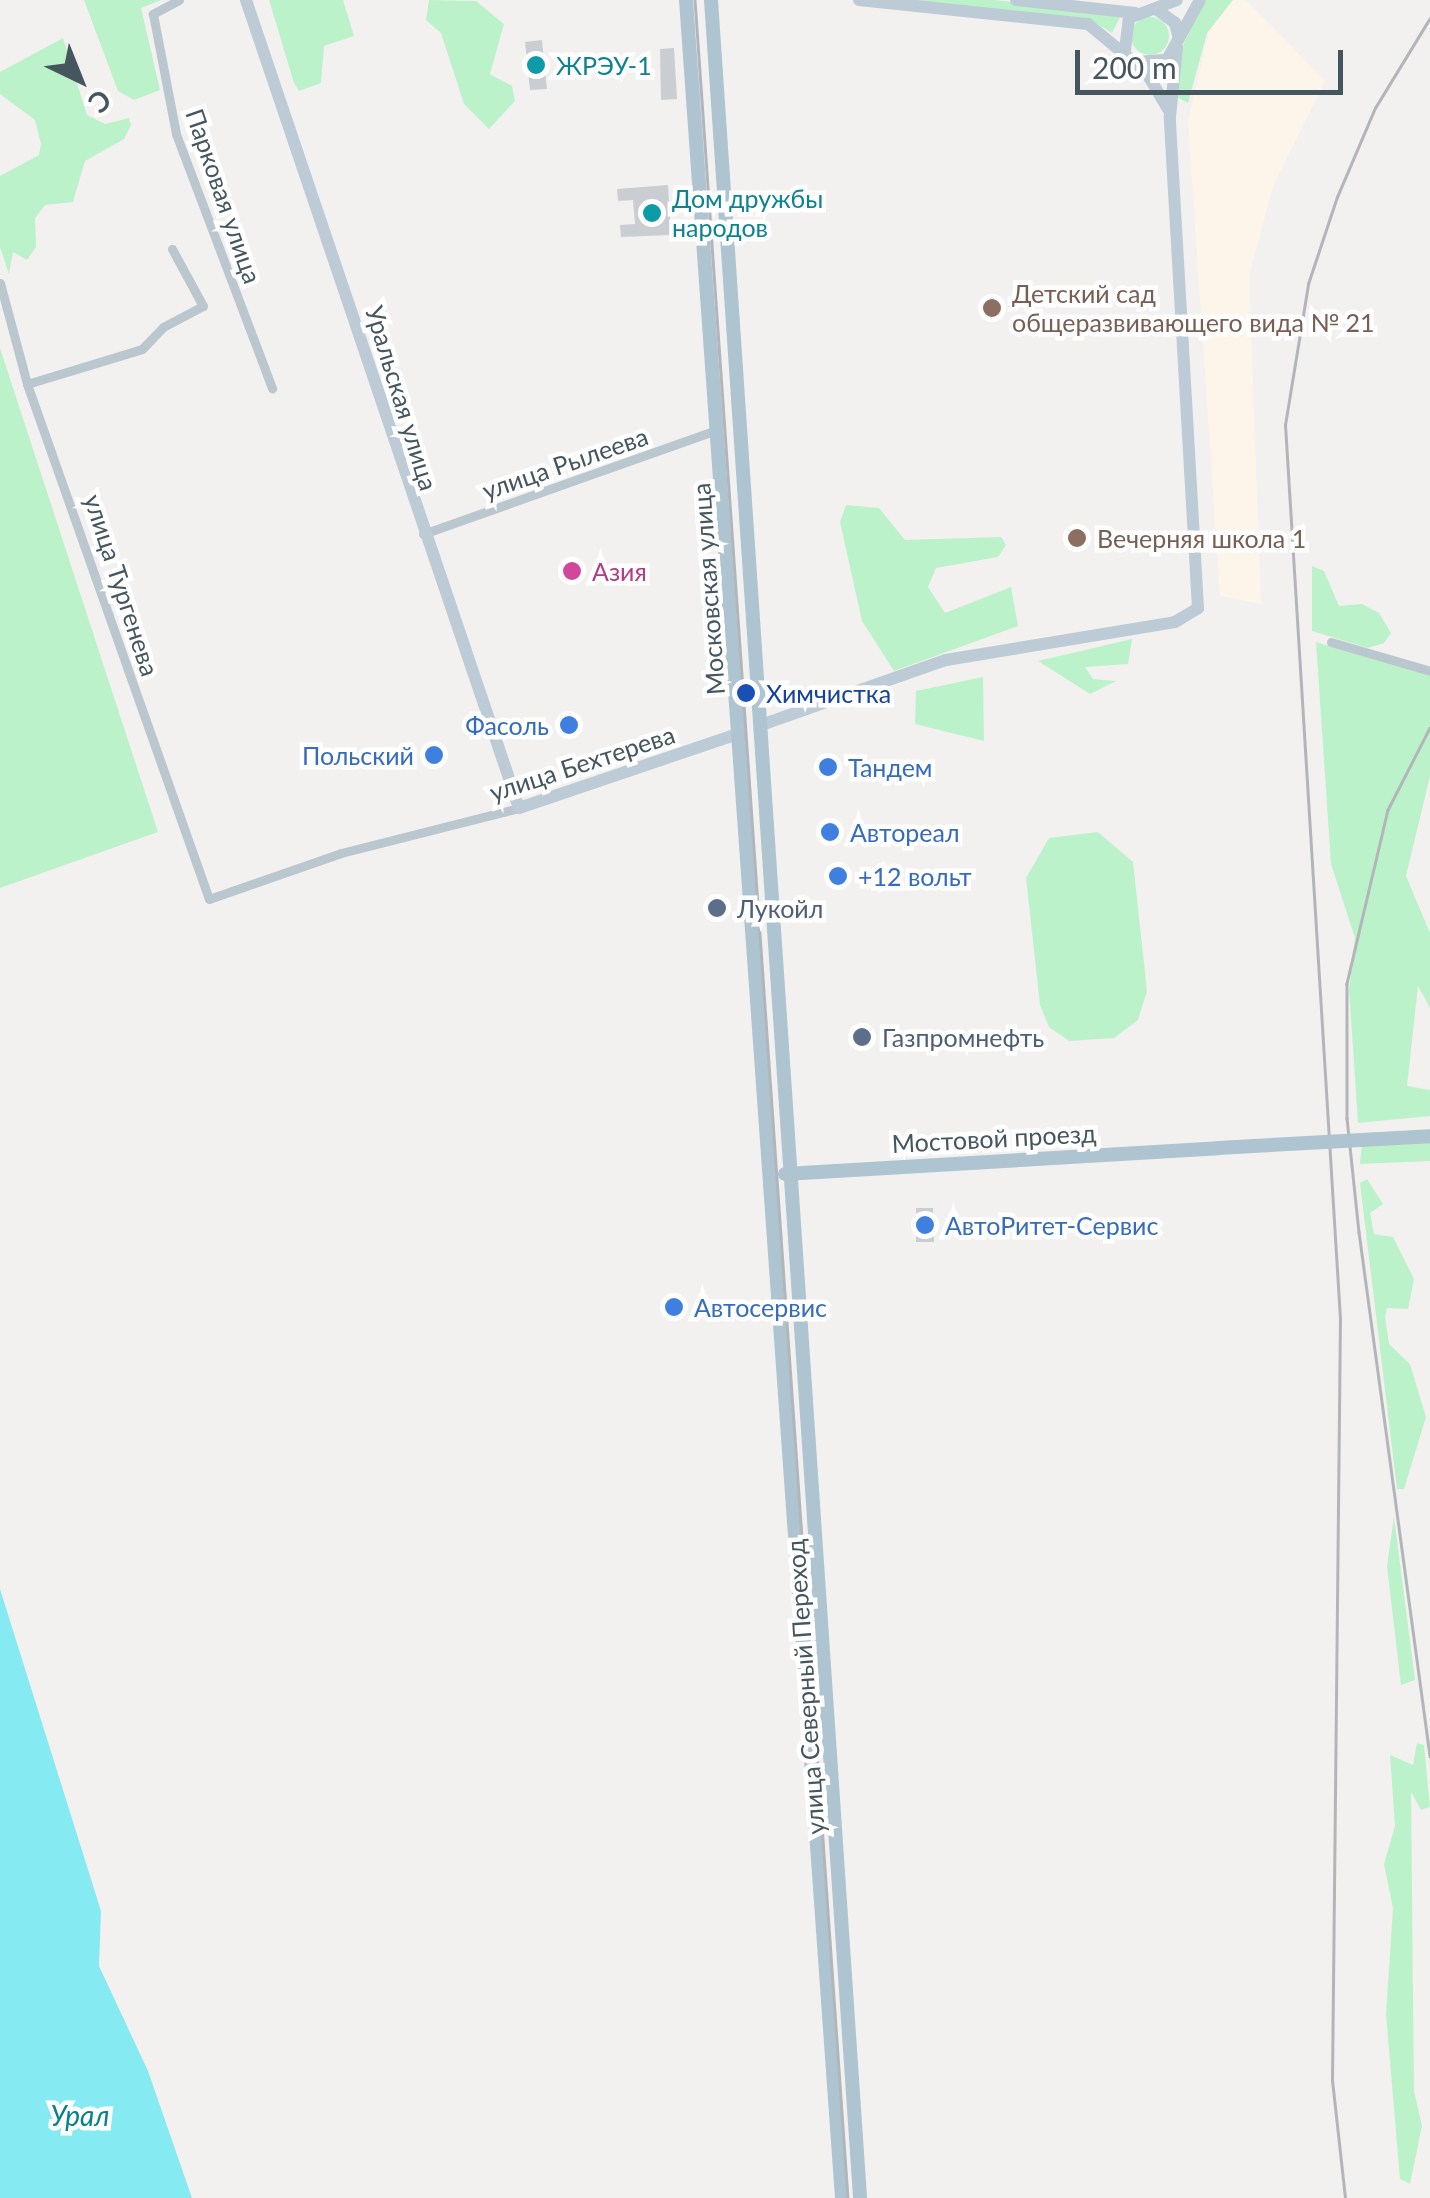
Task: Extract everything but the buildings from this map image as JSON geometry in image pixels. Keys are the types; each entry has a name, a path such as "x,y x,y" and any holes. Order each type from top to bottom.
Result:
{"main road":[{"name":"Московская улица","path":"686,0 773,1175"},
{"name":"Московская улица","path":"710,0 793,1173"},
{"name":"улица Бехтерева","path":"740,732 761,724"},
{"name":"Мостовой проезд","path":"773,1175 1430,1136"},
{"name":"улица Северный Переход","path":"793,1173 860,2198"},
{"name":"улица Северный Переход","path":"773,1175 842,2198"}],"street":[{"name":"Парковая улица","path":"179,0 153,14 176,134 272,388"},
{"name":"Уральская улица","path":"246,0 423,534 520,808"},
{"path":"859,0 1088,24 1131,56 1160,64 1178,43 1200,0"},
{"path":"1016,0 1135,13 1177,0"},
{"path":"1156,9 1175,23 1178,43 1170,117"},
{"path":"1135,13 1122,34 1131,56 1170,117"},
{"name":"улица Бехтерева","path":"761,724 946,660 1174,622 1198,608 1170,117"},
{"path":"27,384 142,349 162,327 203,306 172,249"},
{"name":"улица Тургенева","path":"0,283 27,384 209,899"},
{"name":"улица Рылеева","path":"423,534 720,429"},
{"path":"1331,642 1430,671"},
{"name":"улица Бехтерева","path":"209,899 341,853 520,808 740,732"}],"shaded area":[{"path":"1232,0 1246,0 1325,81 1273,186 1249,276 1261,604 1220,596 1188,121 1209,31"}],"green space":[{"path":"84,0 161,0 141,8 160,90 134,100 118,91"},
{"path":"269,0 343,0 354,36 324,46 321,83 299,91"},
{"path":"429,0 476,1 504,24 490,74 512,86 515,101 489,129 464,104 441,33 426,20"},
{"path":"896,0 994,0 1122,13 1112,33 1088,18"},
{"path":"1205,0 1233,0 1207,33 1188,103 1177,97 1180,51"},
{"path":"1150,17 1164,22 1169,36 1164,50 1150,55 1136,50 1131,36 1136,22"},
{"path":"63,38 87,115 105,124 129,118 131,125 124,139 85,161 73,202 45,205 35,218 36,247 27,260 13,252 9,274 0,247 0,176 39,155 41,144 35,120 0,94 0,72"},
{"path":"0,348 158,832 0,888"},
{"path":"846,505 879,508 905,540 1001,537 1006,545 998,557 936,568 928,587 945,613 1011,587 1018,626 894,671 862,621 840,522"},
{"path":"1312,566 1324,571 1339,606 1362,604 1379,613 1391,633 1384,643 1368,648 1312,631"},
{"path":"1132,639 1128,664 1085,667 1093,679 1116,681 1090,694 1038,661"},
{"path":"1316,642 1430,676 1430,776 1406,876 1430,933 1430,1008 1418,986 1407,1086 1430,1090 1430,1116 1358,1123 1349,989 1355,938 1331,864"},
{"path":"983,677 984,741 915,724 916,691"},
{"path":"1098,832 1133,862 1147,991 1138,1020 1114,1038 1069,1041 1049,1027 1040,1005 1026,878 1049,838"},
{"path":"1430,1139 1430,1161 1360,1164 1362,1144"},
{"path":"1367,1179 1383,1204 1370,1213 1374,1234 1393,1237 1414,1279 1408,1309 1387,1308 1385,1317 1389,1344 1410,1364 1426,1417 1404,1489 1397,1489 1360,1183"},
{"path":"1394,1517 1415,1680 1401,1685 1387,1566"},
{"path":"1417,1743 1424,1745 1430,1807 1421,1810 1411,1792 1414,2091 1422,2126 1410,2184 1400,2179 1386,2014 1393,1908 1384,1864 1395,1826 1390,1755 1413,1765"}],"water":[{"name":"Урал","path":"0,1589 101,1911 99,1966 148,2071 192,2198 0,2198"}],"tram line":[{"path":"695,0 848,2198"}],"railway":[{"path":"1345,2198 1332,2081 1340,1319 1285,425 1308,284 1337,197 1375,108 1430,18"},
{"path":"1430,728 1388,810 1347,984 1347,1118 1359,1232 1430,1756"}],"place":[{"name":"ЖРЭУ-1","path":"536,65"},
{"name":"Дом дружбы народов","path":"652,213"},
{"name":"Детский сад общеразвивающего вида № 21","path":"992,308"},
{"name":"Вечерняя школа 1","path":"1077,538"},
{"name":"Азия","path":"572,571"},
{"name":"Химчистка","path":"746,693"},
{"name":"Фасоль","path":"569,725"},
{"name":"Польский","path":"434,755"},
{"name":"Тандем","path":"828,767"},
{"name":"Автореал","path":"830,832"},
{"name":"+12 вольт","path":"838,876"},
{"name":"Лукойл","path":"717,908"},
{"name":"Газпромнефть","path":"862,1037"},
{"name":"АвтоРитет-Сервис","path":"925,1225"},
{"name":"Автосервис","path":"674,1307"}]}
